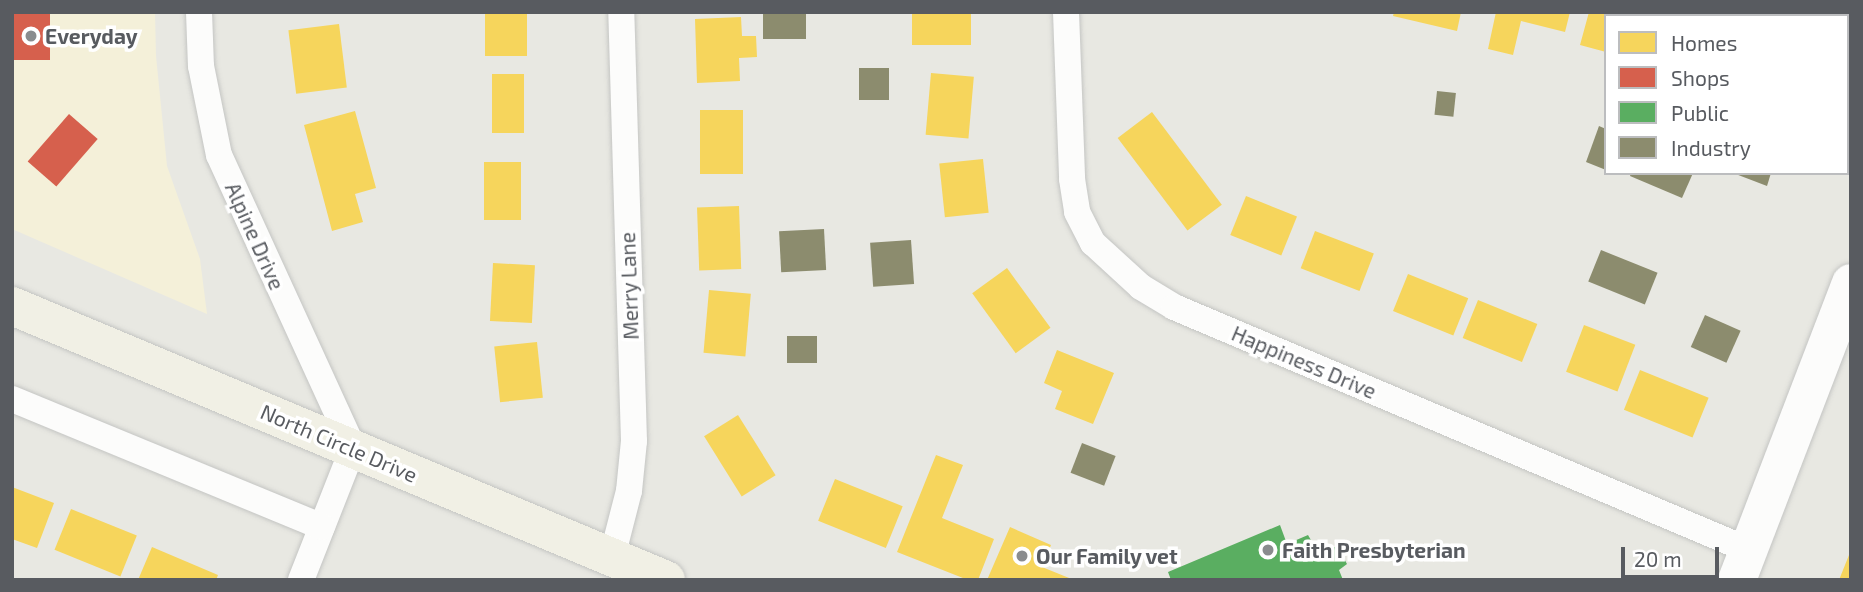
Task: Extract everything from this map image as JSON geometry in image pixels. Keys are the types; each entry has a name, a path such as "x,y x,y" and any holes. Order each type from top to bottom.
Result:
{"main road":[{"path":"1742,564 1851,284"},
{"name":"North Circle Drive","path":"12,306 666,580"}],"street":[{"name":"Alpine Drive","path":"199,12 201,66 219,155 353,448"},
{"name":"Merry Lane","path":"612,557 629,491 634,441 621,12"},
{"name":"Happiness Drive","path":"1066,12 1072,179 1077,212 1093,243 1141,287 1174,307 1742,564"},
{"path":"12,399 322,527"},
{"path":"301,580 353,448"}],"shaded area":[{"path":"12,12 155,12 156,56 167,166 200,259 207,314 12,229"}],"building: Homes":[{"path":"485,12 527,12 527,56 485,56"},
{"path":"912,12 971,12 971,45 912,45"},
{"path":"1394,12 1461,12 1457,31 1393,16"},
{"path":"1496,12 1570,12 1565,32 1521,21 1513,55 1488,49"},
{"path":"1589,12 1647,12 1604,14 1604,51 1580,45"},
{"path":"741,17 742,36 756,36 757,57 739,58 740,81 697,83 695,19"},
{"path":"339,24 347,88 296,94 288,30"},
{"path":"931,73 974,77 968,139 926,135"},
{"path":"492,74 524,74 524,133 492,133"},
{"path":"700,110 743,110 743,174 700,174"},
{"path":"355,111 376,188 355,194 363,222 332,231 304,125"},
{"path":"1152,112 1222,205 1187,231 1118,138"},
{"path":"983,159 989,213 945,217 939,164"},
{"path":"484,162 521,162 521,220 484,220"},
{"path":"1246,196 1297,217 1281,256 1230,235"},
{"path":"739,206 741,269 699,270 697,207"},
{"path":"1315,231 1374,254 1359,291 1301,268"},
{"path":"493,263 535,265 532,323 490,321"},
{"path":"1007,268 1050,328 1016,353 972,293"},
{"path":"1408,274 1468,298 1453,335 1393,311"},
{"path":"709,290 751,294 745,356 704,353"},
{"path":"1478,300 1537,324 1522,362 1463,338"},
{"path":"1584,325 1635,345 1617,391 1566,372"},
{"path":"537,342 543,398 500,402 494,346"},
{"path":"1057,350 1114,373 1093,424 1055,409 1062,391 1044,383"},
{"path":"1640,370 1709,398 1693,438 1624,410"},
{"path":"738,415 776,475 742,496 704,436"},
{"path":"936,455 963,465 942,518 994,539 978,580 968,580 897,552"},
{"path":"835,479 903,506 886,548 818,521"},
{"path":"12,487 54,503 37,548 12,539"},
{"path":"71,509 137,536 120,576 55,550"},
{"name":"Our Family vet","path":"1010,527 1051,545 1042,567 1074,580 987,580"},
{"path":"152,547 218,575 216,580 138,580"},
{"path":"1851,550 1851,580 1839,580"}],"building: Shops":[{"name":"Everyday","path":"12,12 50,12 50,60 12,60"},
{"path":"69,114 98,139 56,186 28,162"}],"building: Public":[{"name":"Faith Presbyterian","path":"1280,525 1287,544 1308,535 1319,554 1337,546 1347,564 1339,570 1343,580 1171,580 1168,572"}],"building: Industry":[{"path":"763,12 806,12 806,39 763,39"},
{"path":"859,68 889,68 889,100 859,100"},
{"path":"1437,91 1456,93 1453,117 1434,115"},
{"path":"1599,126 1604,128 1604,169 1586,162"},
{"path":"1630,175 1692,175 1682,198"},
{"path":"1738,175 1770,175 1767,186"},
{"path":"824,229 826,270 781,272 779,231"},
{"path":"911,240 914,284 873,287 870,243"},
{"path":"1601,250 1658,273 1645,304 1588,282"},
{"path":"1705,315 1741,331 1726,363 1691,347"},
{"path":"787,336 817,336 817,363 787,363"},
{"path":"1082,443 1116,456 1104,486 1071,473"}],"place":[{"name":"Everyday","path":"31,36"},
{"name":"Faith Presbyterian","path":"1268,550"},
{"name":"Our Family vet","path":"1022,556"}]}
